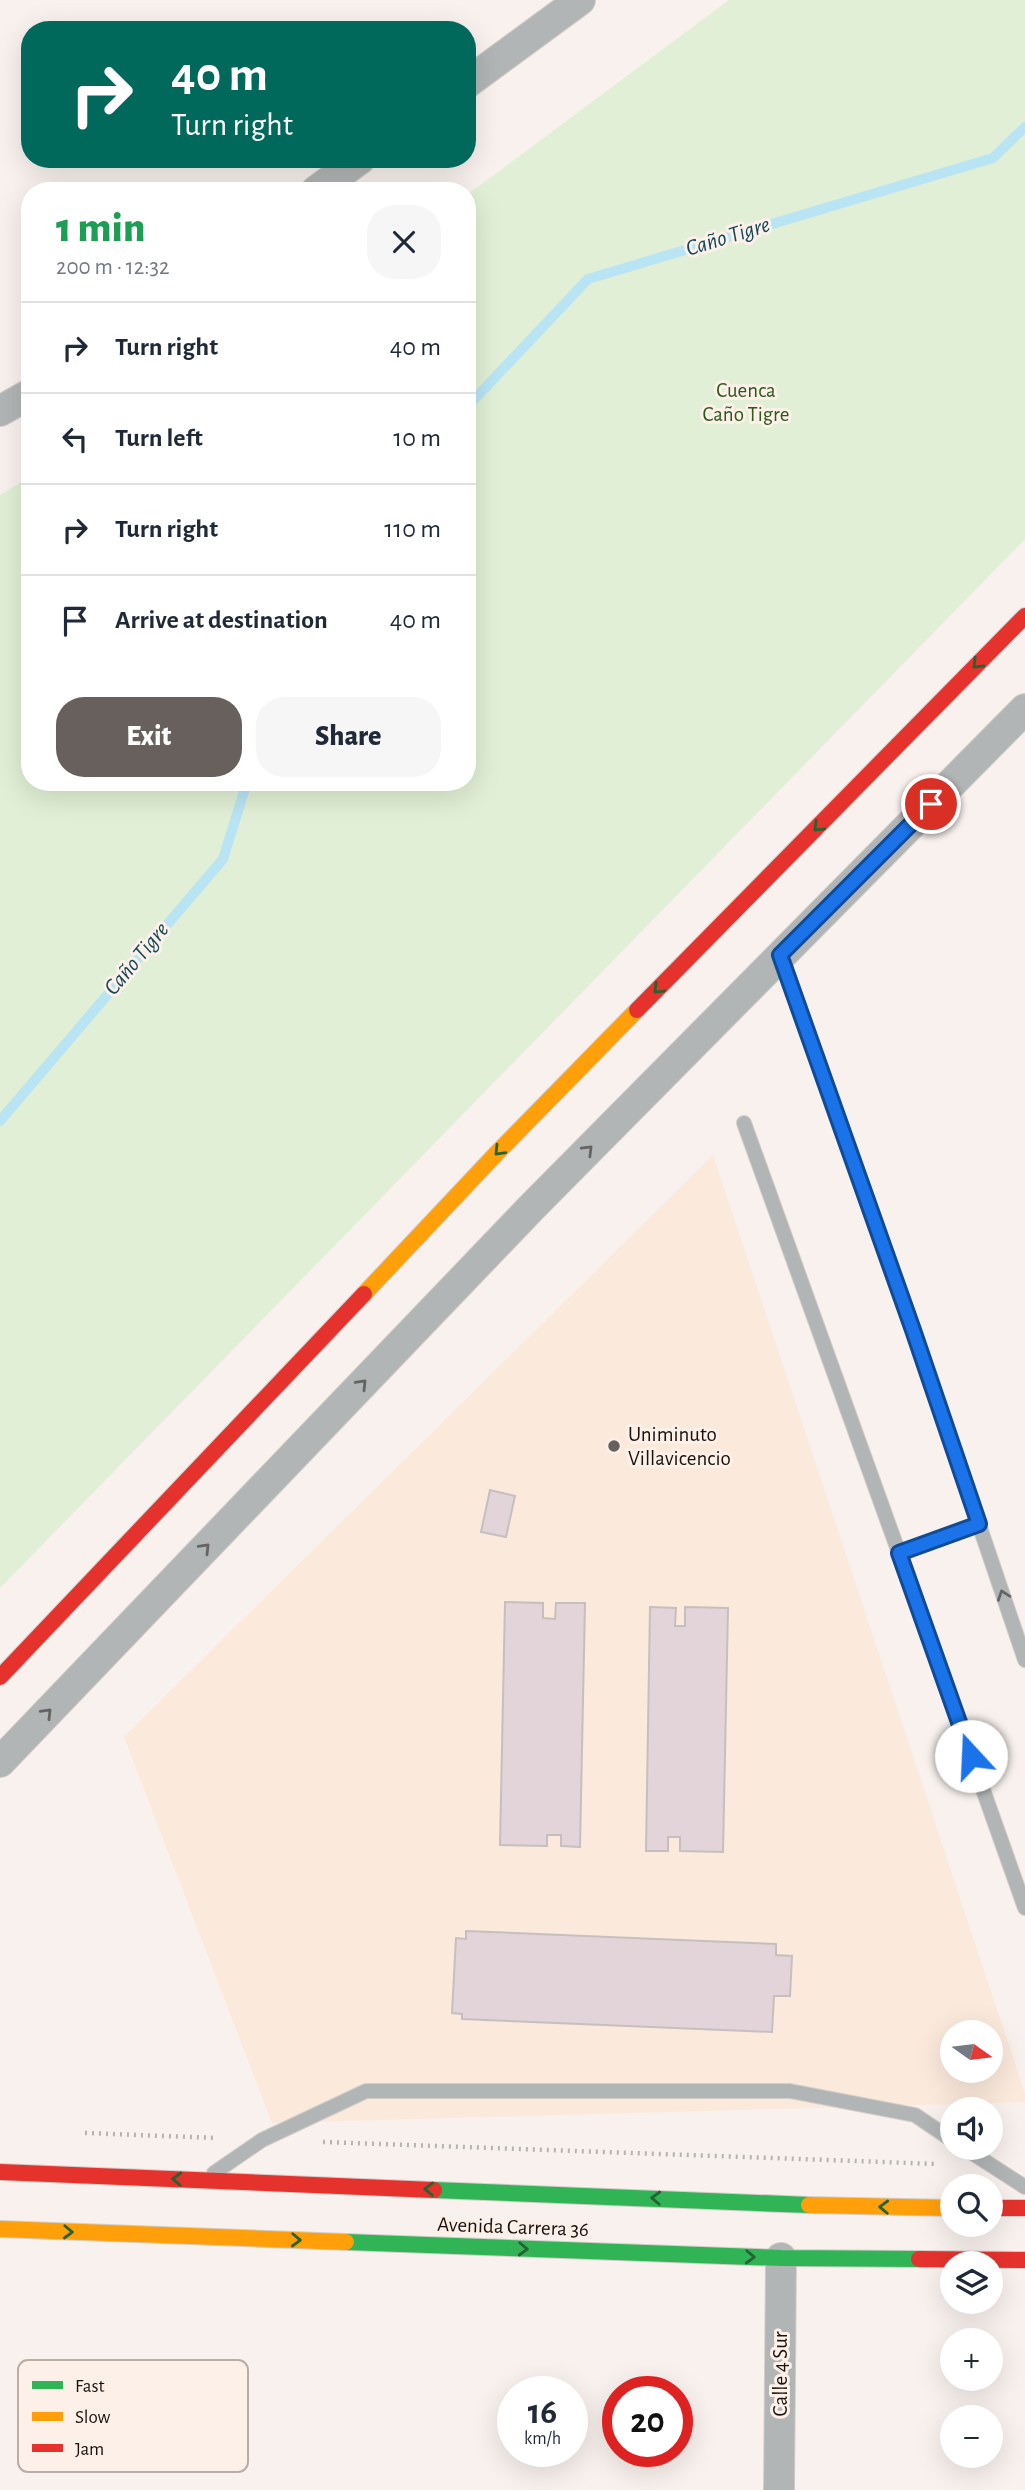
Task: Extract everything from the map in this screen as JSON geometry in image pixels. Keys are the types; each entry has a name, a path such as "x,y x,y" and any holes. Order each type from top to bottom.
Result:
{"main road":[{"path":"0,1677 495,1155 1025,616"},
{"name":"Avenida Carrera 36","path":"0,2172 940,2208"},
{"path":"1003,2208 1025,2208"},
{"name":"Avenida Carrera 36","path":"0,2229 781,2258 1025,2260"}],"street":[{"path":"476,76 580,0"},
{"path":"328,182 348,168"},
{"path":"0,411 21,399"},
{"path":"0,1762 532,1207 1025,709"},
{"name":"Calle 4 Sur","path":"779,2490 781,2258"}],"lane":[{"path":"780,955 913,1330 1025,1660"},
{"path":"744,1123 1025,1908"},
{"path":"899,1553 979,1524"},
{"path":"204,2180 262,2140 366,2091 790,2091 915,2115 940,2132"},
{"path":"983,2160 1025,2187"}],"path":[{"path":"83,2133 262,2140"},
{"path":"317,2142 992,2166"}],"shaded area":[{"name":"Uniminuto Villavicencio","path":"713,1155 1001,2020 940,2020 940,2083 1003,2083 1003,2027 1025,2093 1025,2102 1003,2103 1003,2097 940,2097 940,2104 272,2123 124,1737"}],"green space":[{"name":"Cuenca Caño Tigre","path":"729,0 1025,0 1025,539 0,1588 0,495 21,482 21,791 476,791 476,188"}],"building":[{"path":"490,1490 515,1496 506,1537 481,1532"},
{"path":"505,1602 543,1603 543,1618 555,1619 556,1603 585,1603 580,1847 561,1846 561,1835 547,1835 547,1846 500,1845"},
{"path":"650,1607 676,1608 675,1626 685,1626 685,1607 728,1608 723,1852 680,1851 680,1837 668,1837 668,1851 646,1851"},
{"path":"466,1931 776,1944 776,1955 792,1956 790,1996 774,1996 772,2032 462,2019 462,2014 452,2013 456,1938 466,1939"}],"waterway":[{"name":"Caño Tigre","path":"476,397 588,279 993,158 1025,127"},
{"name":"Caño Tigre","path":"0,1121 223,859 244,791"}],"traffic: fast":[{"path":"434,2190 809,2205"},
{"path":"346,2242 781,2258 919,2259"}],"traffic: slow":[{"path":"364,1294 637,1010"},
{"path":"809,2205 940,2208"},
{"path":"0,2229 346,2242"}],"traffic: jam":[{"path":"637,1010 1025,616"},
{"path":"0,1677 364,1294"},
{"path":"0,2172 434,2190"},
{"path":"1003,2208 1025,2208"},
{"path":"919,2259 1025,2260"}],"place":[{"name":"Uniminuto Villavicencio","path":"614,1446"}],"route":[{"path":"931,804 780,955 979,1524 899,1553 971,1756"}]}
